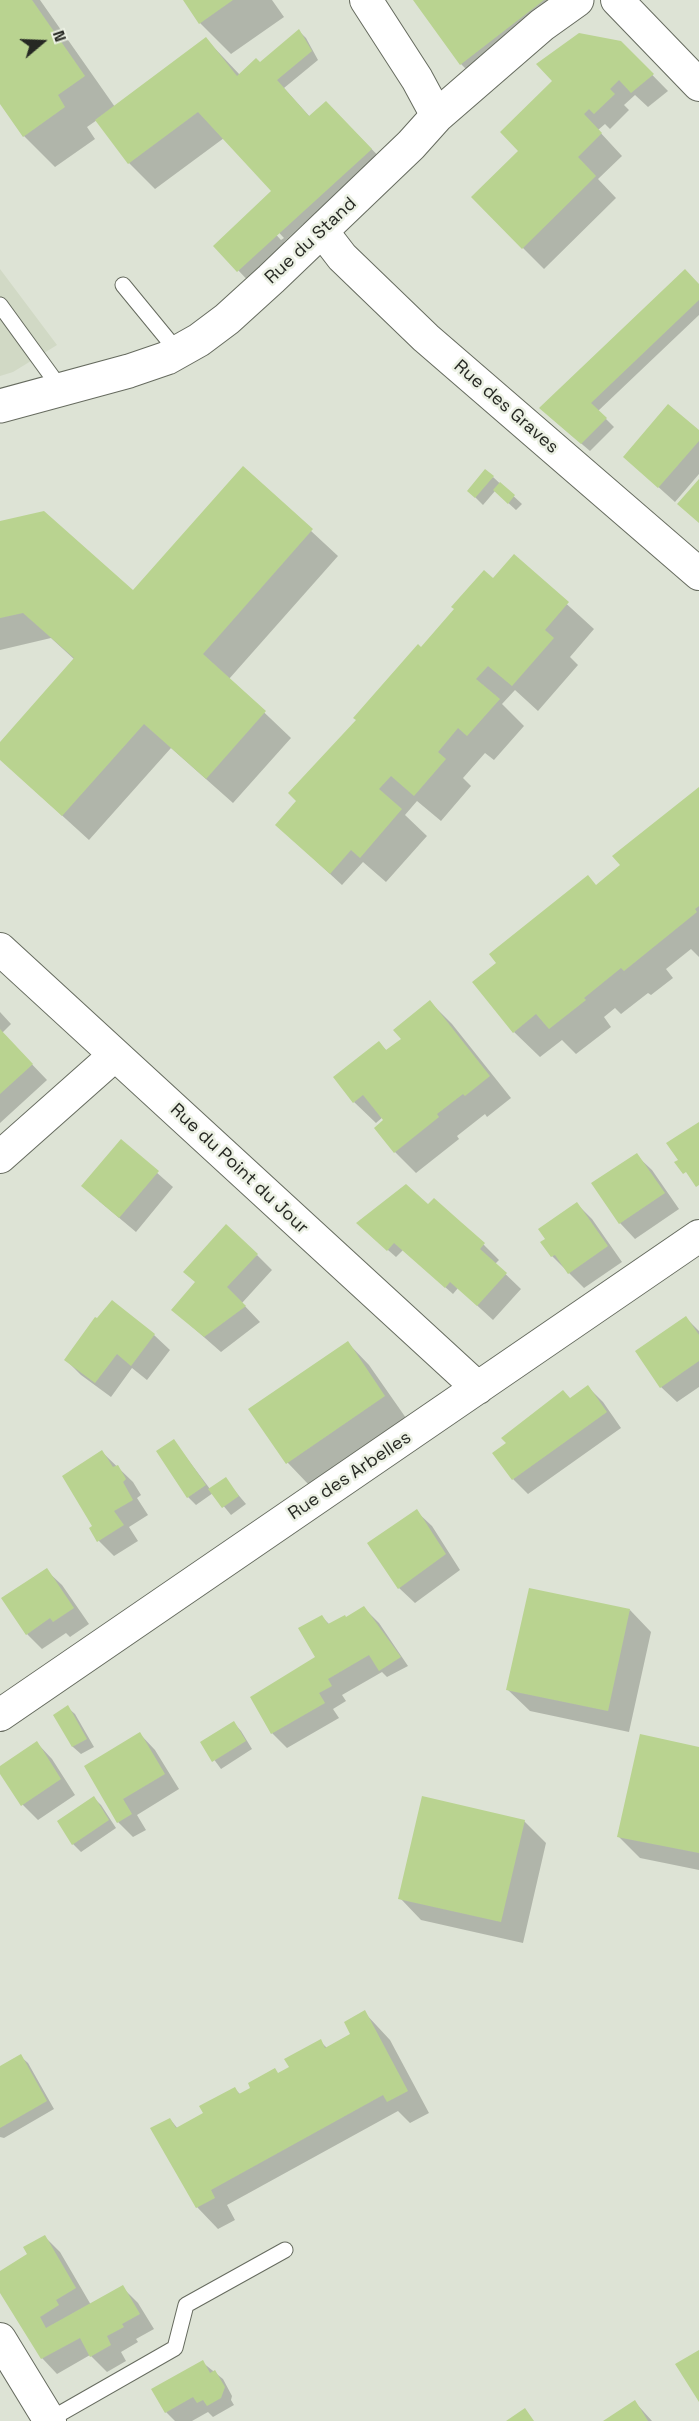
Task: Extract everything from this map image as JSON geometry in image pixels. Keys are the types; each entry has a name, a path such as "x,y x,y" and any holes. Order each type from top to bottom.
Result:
{"street":[{"path":"366,0 417,79 437,116"},
{"name":"Rue du Stand","path":"0,406 129,371 167,358 199,340 228,319 322,231 411,145 437,116 542,25 577,0"},
{"path":"617,0 699,85"},
{"name":"Rue des Graves","path":"322,231 342,257 426,339 699,574"},
{"name":"Rue du Point du Jour","path":"0,949 478,1388"},
{"path":"0,1156 115,1055"},
{"name":"Rue des Arbelles","path":"0,1715 699,1236"},
{"path":"0,2339 50,2420"}],"lane":[{"path":"123,285 178,352"},
{"path":"0,305 61,389"},
{"path":"50,2420 175,2349 186,2305 285,2250"}],"shaded area":[{"path":"0,269 57,345 13,372 0,376"}],"building":[{"path":"0,0 32,0 85,76 58,95 65,107 23,137 0,104"},
{"path":"183,0 233,0 199,24"},
{"path":"413,0 544,0 460,65"},
{"path":"299,29 312,51 277,80 309,116 326,101 372,149 237,272 213,246 271,191 198,112 128,164 95,120 206,37 237,76 256,58 260,62"},
{"path":"579,33 621,41 654,74 631,93 619,80 610,89 615,94 594,114 589,109 584,114 602,133 578,157 596,176 522,249 471,197 518,151 500,132 552,81 536,64"},
{"path":"685,269 699,284 699,300 591,403 607,418 581,444 539,408"},
{"path":"668,404 699,430 699,441 658,488 623,457"},
{"path":"243,466 313,529 203,654 266,711 206,779 144,724 62,816 0,760 0,742 74,658 23,613 0,618 0,521 44,511 133,590"},
{"path":"485,469 494,476 475,498 467,491"},
{"path":"699,479 699,523 677,504"},
{"path":"500,482 515,495 508,504 493,490"},
{"path":"514,554 569,602 545,630 554,638 512,686 488,666 476,679 500,699 467,736 458,728 438,752 446,759 414,796 391,776 379,789 402,809 360,858 351,850 330,874 275,825 296,801 288,793 356,720 353,718 418,644 421,647 454,609 451,607 484,570 493,578"},
{"path":"699,787 699,906 695,909 697,912 624,971 621,968 549,1029 536,1014 513,1033 472,982 496,963 489,954 588,875 596,885 620,865 612,856"},
{"path":"430,1000 490,1076 437,1114 439,1117 394,1153 374,1128 383,1120 363,1095 353,1103 333,1077 379,1041 386,1050 401,1039 393,1030"},
{"path":"0,1029 33,1064 0,1094"},
{"path":"699,1122 699,1185 696,1187 686,1172 683,1174 674,1162 678,1160 666,1143"},
{"path":"121,1139 159,1171 119,1218 81,1186"},
{"path":"637,1153 665,1193 619,1224 591,1183"},
{"path":"406,1184 428,1204 434,1198 485,1243 480,1249 507,1273 477,1306 450,1282 445,1288 394,1243 387,1251 356,1223"},
{"path":"577,1202 608,1246 568,1274 555,1255 551,1257 540,1242 545,1239 538,1229"},
{"path":"226,1224 258,1254 227,1287 246,1306 204,1337 171,1310 195,1282 183,1272"},
{"path":"112,1300 155,1334 131,1366 117,1354 95,1383 64,1360 95,1317 97,1318"},
{"path":"686,1316 699,1335 699,1361 660,1388 635,1351"},
{"path":"348,1341 385,1396 286,1464 248,1409"},
{"path":"588,1385 607,1412 512,1480 492,1453 506,1443 501,1438 563,1390 570,1398"},
{"path":"174,1439 206,1485 187,1498 156,1451"},
{"path":"102,1450 113,1467 118,1465 126,1479 123,1482 133,1500 114,1511 124,1525 97,1542 89,1528 92,1526 62,1476"},
{"path":"226,1477 239,1496 222,1508 208,1489"},
{"path":"417,1509 446,1554 398,1589 367,1543"},
{"path":"47,1568 74,1608 53,1622 50,1618 26,1635 1,1598"},
{"path":"529,1588 630,1609 608,1711 506,1690"},
{"path":"364,1606 401,1657 379,1671 369,1655 328,1679 332,1686 319,1693 325,1703 271,1734 250,1697 315,1657 298,1628 322,1615 328,1624"},
{"path":"68,1705 87,1739 72,1747 53,1715"},
{"path":"234,1721 246,1741 212,1762 200,1742"},
{"path":"140,1732 165,1774 123,1799 132,1814 117,1823 84,1766"},
{"path":"640,1734 699,1747 699,1853 617,1837"},
{"path":"37,1741 61,1779 21,1806 0,1774 0,1766"},
{"path":"94,1796 109,1820 72,1845 57,1821"},
{"path":"422,1796 525,1820 501,1922 398,1899"},
{"path":"365,2010 408,2091 387,2102 383,2095 211,2190 215,2198 196,2208 150,2128 170,2118 176,2128 203,2113 199,2106 235,2087 239,2094 250,2088 248,2083 275,2068 278,2073 289,2067 284,2059 321,2039 325,2048 350,2034 344,2022"},
{"path":"21,2054 47,2101 0,2128 0,2066"},
{"path":"45,2235 76,2288 56,2300 59,2305 40,2317 46,2328 123,2285 140,2314 122,2324 124,2327 107,2336 111,2345 90,2357 80,2338 41,2359 0,2293 0,2271 27,2254 23,2247"},
{"path":"699,2350 699,2402 675,2364"},
{"path":"203,2360 210,2373 215,2370 225,2387 221,2398 207,2406 203,2400 197,2403 193,2397 165,2413 151,2389"},
{"path":"635,2400 648,2421 603,2421"},
{"path":"525,2408 534,2421 506,2421"}]}
